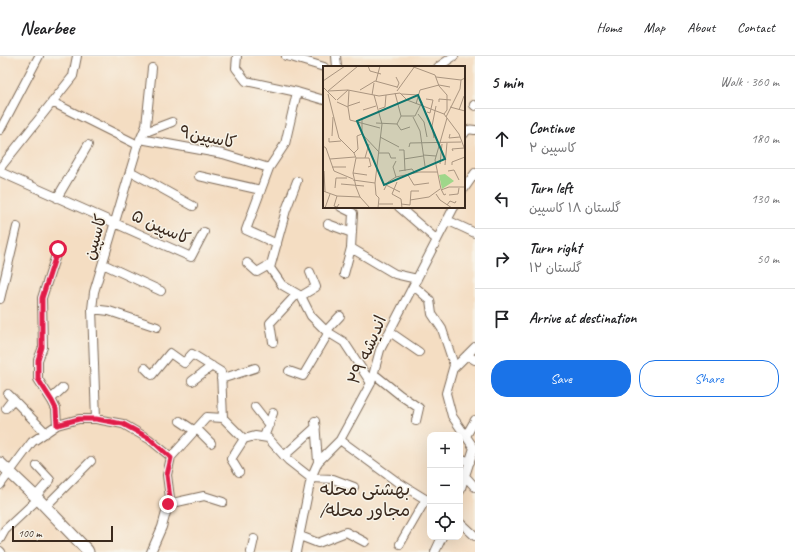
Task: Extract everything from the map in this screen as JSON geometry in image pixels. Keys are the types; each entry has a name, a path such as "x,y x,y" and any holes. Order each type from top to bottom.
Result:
{"main road":[{"path":"0,463 88,552"}],"street":[{"path":"0,130 39,56"},
{"path":"0,168 72,76 77,56"},
{"path":"237,56 236,68 246,81 297,92 323,100"},
{"path":"290,56 323,67"},
{"path":"336,56 337,66"},
{"path":"439,66 454,56"},
{"name":"کاسپین","path":"96,419 92,309 94,292 140,139 146,126 152,68"},
{"path":"277,244 246,230 269,168 285,144 297,92"},
{"name":"کاسپین۹","path":"52,102 140,139 223,154 269,168"},
{"path":"140,139 172,122"},
{"path":"465,133 470,129 475,130"},
{"path":"57,198 88,145"},
{"path":"130,171 193,206"},
{"path":"0,172 115,224"},
{"path":"465,188 475,173"},
{"path":"199,176 261,190"},
{"path":"297,180 286,210 270,268 282,285 299,295 310,316 327,332 344,342 371,383"},
{"path":"343,208 353,213 351,248 344,274"},
{"path":"399,208 437,240"},
{"name":"اندیشه ۲۹","path":"296,552 312,478 318,462 340,440 371,383 380,350 453,208"},
{"path":"447,220 475,233"},
{"name":"کاسپین ۵","path":"115,224 191,257 204,232"},
{"path":"328,224 352,233"},
{"path":"0,299 17,228"},
{"path":"351,248 395,274 416,283 430,300 432,314 442,329 454,367"},
{"path":"57,425 56,409 51,398 38,379 38,360 42,347 42,298 58,249"},
{"path":"247,263 257,272 271,264"},
{"path":"103,264 161,291"},
{"path":"273,342 270,323 299,295 316,287 310,272"},
{"path":"92,309 109,311 157,327"},
{"path":"289,371 303,376 327,332 340,316"},
{"path":"390,332 419,352"},
{"path":"463,482 474,448 452,416 446,393 454,367 475,347"},
{"path":"145,368 152,375 170,353 184,363 192,354 212,366 221,372 223,418"},
{"path":"467,355 475,360"},
{"path":"192,381 212,366"},
{"path":"221,379 255,368"},
{"path":"374,374 419,408 416,421"},
{"path":"51,398 63,388"},
{"path":"6,408 11,396 46,433"},
{"path":"255,407 269,425"},
{"path":"264,437 273,413"},
{"path":"151,552 162,527 170,498 167,475 171,458 207,417 223,418 244,439"},
{"path":"0,486 32,442 57,425 79,419 96,419 123,424 149,438 171,458"},
{"path":"466,436 475,420"},
{"path":"180,421 196,430 211,443"},
{"path":"284,456 316,424 318,462"},
{"path":"239,472 231,459 244,439 255,436 264,437 268,438 284,456 312,478 333,479 354,487"},
{"path":"340,440 396,481 427,499"},
{"path":"463,459 470,462"},
{"path":"0,539 5,530 39,501 91,461"},
{"path":"37,466 50,480 39,501"},
{"path":"465,476 475,487"},
{"path":"168,504 204,496 223,502"},
{"path":"400,544 427,502"},
{"path":"463,525 475,536"},
{"path":"300,536 318,543 346,532 365,542"},
{"path":"251,552 254,538"},
{"path":"435,552 441,540"}],"district":[{"name":"بهشتی محله /مجاور محله","path":"365,499"}],"route":[{"path":"58,249 42,298 42,347 38,360 38,379 56,409 57,425 79,419 96,419 123,424 149,438 171,458 167,475 170,498 168,504"}]}
